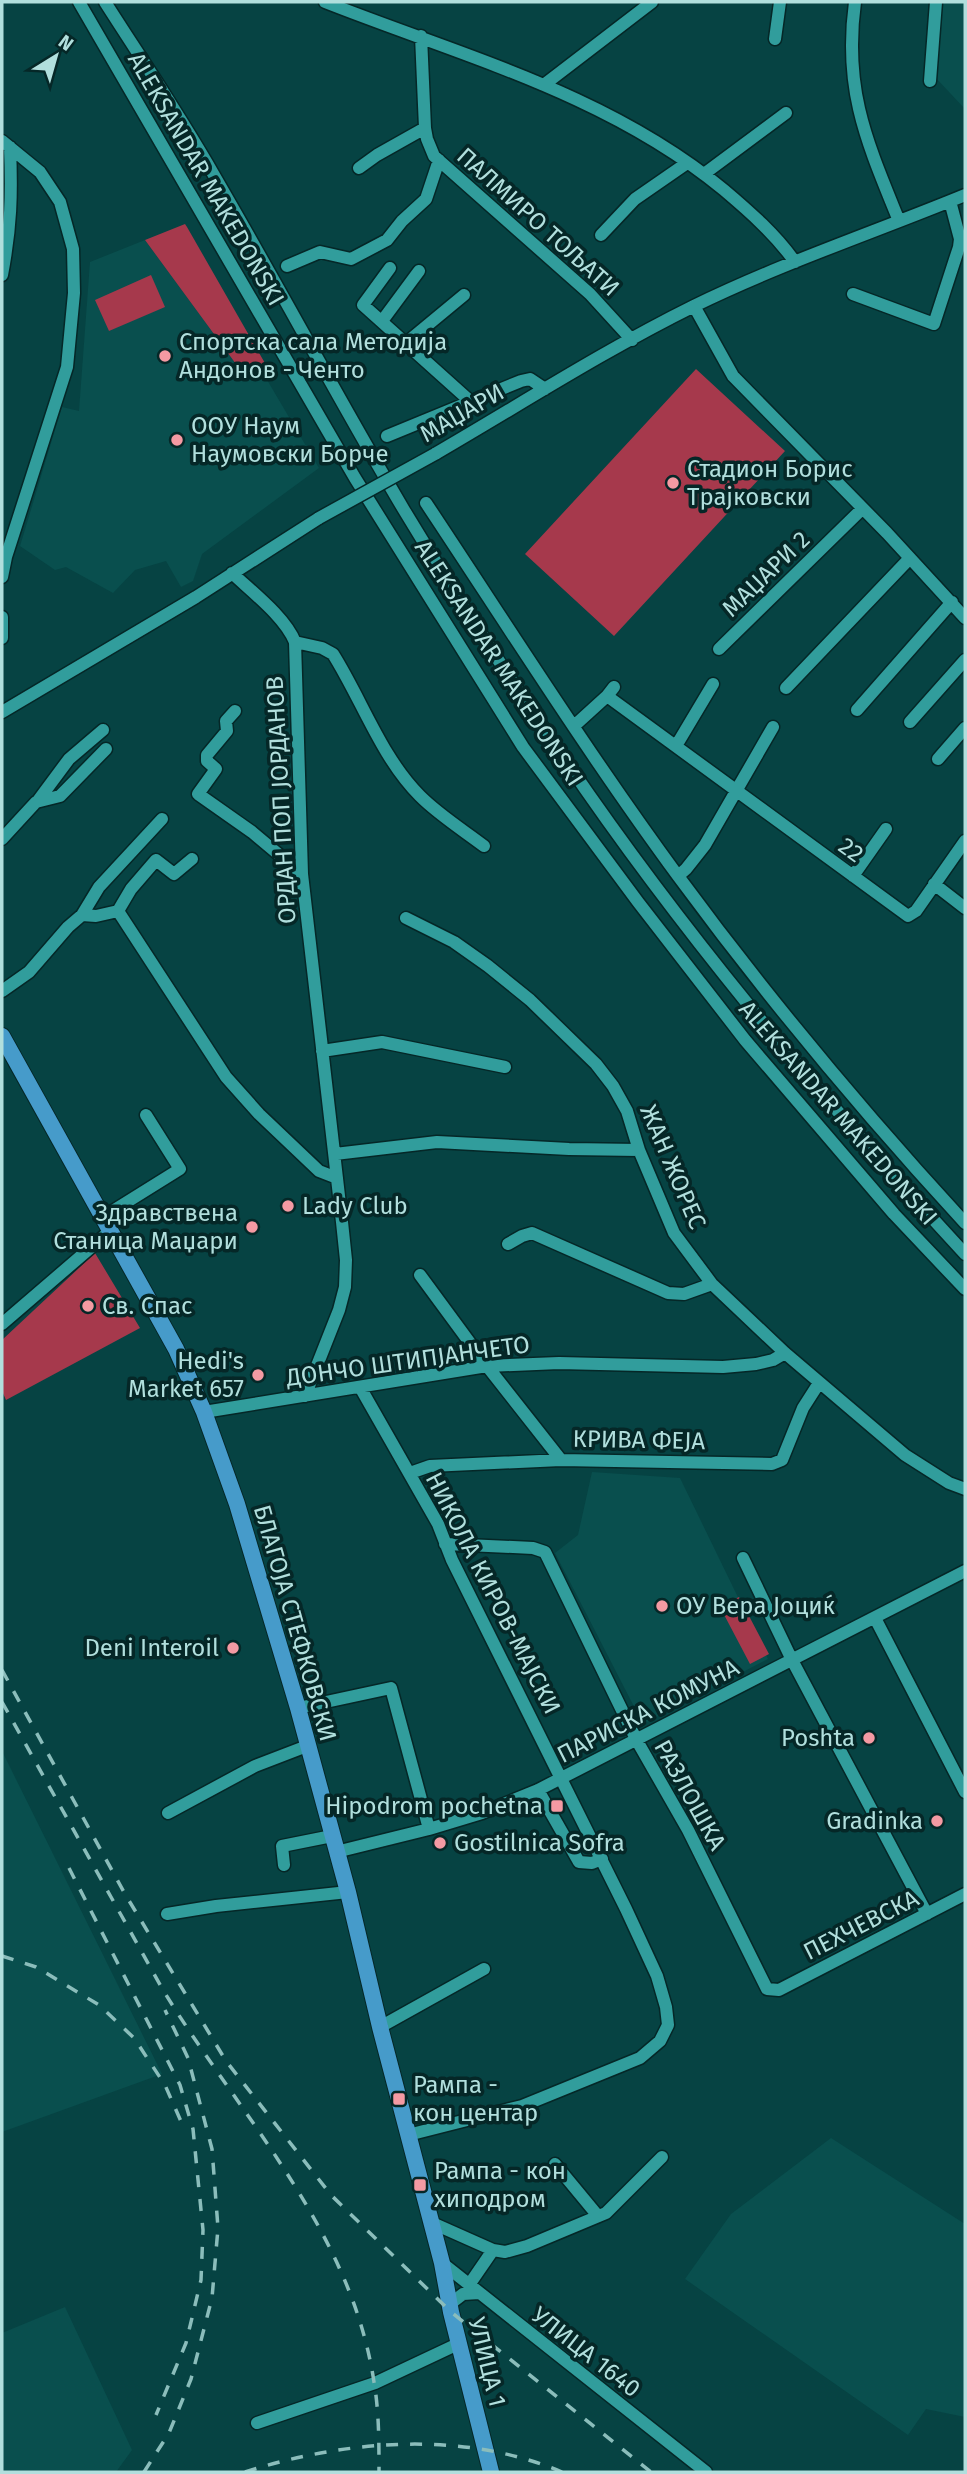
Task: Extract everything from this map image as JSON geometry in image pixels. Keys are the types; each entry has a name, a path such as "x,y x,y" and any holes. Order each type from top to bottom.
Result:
{"main road":[{"name":"БЛАГОЈА СТЕФКОВСКИ","path":"2,1036 6,1055 107,1224 176,1349 204,1412 245,1529 298,1708 348,1892 380,2027 442,2263"},
{"name":"УЛИЦА 1","path":"442,2263 491,2472"}],"street":[{"name":"ALEKSANDAR MAKEDONSKI","path":"79,2 355,478 523,747 745,1040 894,1213 965,1289"},
{"name":"ALEKSANDAR MAKEDONSKI","path":"105,2 214,174 408,516 553,743 609,823 721,970 796,1062 965,1254"},
{"path":"325,2 545,84 617,118 704,174 760,222 795,262"},
{"path":"349,11 364,2"},
{"path":"545,84 650,2"},
{"path":"775,39 780,2"},
{"path":"855,2 850,51 853,85 872,155 900,221"},
{"path":"930,81 936,2"},
{"name":"ПАЛМИРО ТОЉАТИ","path":"421,36 425,128 430,148 439,160 590,294 632,340"},
{"path":"704,174 786,113"},
{"path":"359,168 425,128"},
{"path":"2,275 13,188 6,144"},
{"path":"2,577 67,367 74,293 73,249 60,202 40,172 6,144"},
{"path":"287,266 320,252 351,259 387,240 402,221 426,199 439,160"},
{"path":"601,236 635,199 688,163"},
{"name":"МАЏАРИ","path":"2,712 196,597 319,518 694,306 795,262 965,195"},
{"path":"853,294 934,324 960,247 950,201"},
{"path":"390,268 363,305 470,401"},
{"path":"382,321 419,271"},
{"path":"406,343 464,295"},
{"path":"694,306 733,376 965,618"},
{"path":"387,436 530,379 545,389"},
{"path":"426,503 574,726 678,876 807,1042 885,1134 964,1219"},
{"name":"МАЏАРИ 2","path":"719,649 862,509"},
{"path":"786,688 910,558"},
{"name":"ОРДАН ПОП ЈОРДАНОВ","path":"232,572 292,633 295,642 302,874 346,1260 345,1287 339,1310 305,1396"},
{"path":"858,710 952,602"},
{"path":"2,617 2,638"},
{"path":"295,642 322,648 333,654 404,778 442,815 484,846"},
{"path":"910,722 965,660"},
{"path":"676,746 713,684"},
{"name":"22","path":"574,726 611,692 736,792 908,916 916,911 965,841"},
{"path":"235,711 226,721 227,731 207,755 207,761 216,769 198,794 252,832 302,874"},
{"path":"678,876 687,869 705,845 773,727"},
{"path":"938,759 965,728"},
{"path":"2,839 37,802 69,759 103,730"},
{"path":"37,802 60,796 106,749"},
{"path":"2,991 29,972 82,915 99,887 162,819"},
{"path":"853,876 886,829"},
{"path":"82,915 96,916 118,911 131,889 156,860 174,874 192,859"},
{"path":"934,884 965,908"},
{"path":"118,911 226,1077 259,1114 319,1171 337,1178"},
{"name":"ЖАН ЖОРЕС","path":"406,918 454,942 488,966 530,1000 596,1063 614,1086 627,1111 639,1150 674,1233 712,1284 785,1353 905,1455 949,1483 965,1489"},
{"path":"322,1051 382,1042 505,1067"},
{"path":"2,1324 107,1224 180,1169 146,1115"},
{"path":"335,1154 437,1142 639,1150"},
{"path":"508,1244 532,1233 676,1295 712,1284"},
{"path":"420,1275 561,1460"},
{"name":"ДОНЧО ШТИПЈАНЧЕТО","path":"204,1412 487,1366 546,1363 723,1367 773,1360 785,1353"},
{"name":"КРИВА ФЕЈА","path":"410,1473 430,1466 561,1460 778,1462 787,1448 803,1408 819,1383"},
{"name":"НИКОЛА КИРОВ-МАЈСКИ","path":"360,1387 438,1524 445,1544 602,1859 657,1976 668,2025 660,2041 640,2058 522,2106 408,2135"},
{"name":"РАЗЛОШКА","path":"445,1544 533,1548 545,1552 636,1739 688,1830 764,1985 774,1991"},
{"path":"744,1558 792,1660 927,1914"},
{"name":"ПАРИСКА КОМУНА","path":"284,1865 282,1846 334,1844 429,1829 482,1813 538,1790 965,1571"},
{"path":"875,1618 965,1792"},
{"path":"298,1708 391,1688 429,1829"},
{"path":"168,1813 255,1766 307,1746"},
{"path":"538,1790 579,1863 602,1859"},
{"path":"167,1914 348,1892"},
{"name":"ПЕХЧЕВСКА","path":"774,1991 965,1894"},
{"path":"380,2027 484,1969"},
{"path":"430,2222 493,2250 505,2252 527,2246 615,2206 662,2157"},
{"path":"555,2164 598,2216"},
{"path":"450,2304 474,2289 493,2250"},
{"name":"УЛИЦА 1640","path":"442,2263 706,2472"},
{"path":"257,2423 375,2383 460,2343"}],"shaded area":[{"path":"941,2 965,2 965,109 935,77"},
{"path":"185,224 266,365 244,375 145,240"},
{"name":"ООУ Наум Наумовски Борче","path":"145,240 244,375 260,368 319,468 202,554 193,581 181,587 166,561 135,570 113,593 66,567 55,570 20,546 62,407 79,411 90,262"},
{"path":"151,275 165,307 109,331 95,300"},
{"name":"Стадион Борис Трајковски","path":"696,369 785,451 614,636 525,554"},
{"path":"95,1253 140,1328 6,1400 2,1391 2,1340"},
{"name":"ОУ Вера Јоциќ","path":"592,1472 680,1478 768,1659 643,1724 555,1553 578,1535"},
{"path":"739,1597 769,1654 750,1664 720,1607"},
{"path":"2,1751 162,2074 2,2132"},
{"path":"831,2138 965,2224 965,2417 926,2409 908,2435 685,2279 731,2214"},
{"path":"65,2307 132,2450 116,2472 2,2472 2,2333"}],"railway":[{"path":"2,1670 125,1894 226,2061 331,2195 451,2312 651,2472"},
{"path":"2,1702 163,1990 289,2176 342,2274 361,2327 374,2382 378,2415 379,2472"},
{"path":"69,1868 180,2085 193,2129 203,2230 201,2280 186,2343 156,2415"},
{"path":"2,1956 36,1967 99,2005 134,2038 165,2085 183,2126"},
{"path":"144,2472 169,2433 191,2379 212,2298 218,2228 212,2149 188,2058 165,2010"},
{"path":"245,2472 323,2453 404,2444 485,2450 562,2472"}],"place":[{"name":"Спортска сала Методија Андонов - Ченто","path":"165,356"},
{"name":"ООУ Наум Наумовски Борче","path":"177,440"},
{"name":"Стадион Борис Трајковски","path":"673,483"},
{"name":"Lady Club","path":"288,1206"},
{"name":"Здравствена Станица Маџари","path":"252,1227"},
{"name":"Св. Спас","path":"88,1306"},
{"name":"Hedi's Market 657","path":"258,1375"},
{"name":"ОУ Вера Јоциќ","path":"662,1606"},
{"name":"Deni Interoil","path":"233,1648"},
{"name":"Poshta","path":"869,1738"},
{"name":"Hipodrom pochetna","path":"557,1806"},
{"name":"Gradinka","path":"937,1821"},
{"name":"Gostilnica Sofra","path":"440,1843"},
{"name":"Рампа - кон центар","path":"399,2099"},
{"name":"Рампа - кон хиподром","path":"420,2185"}]}
